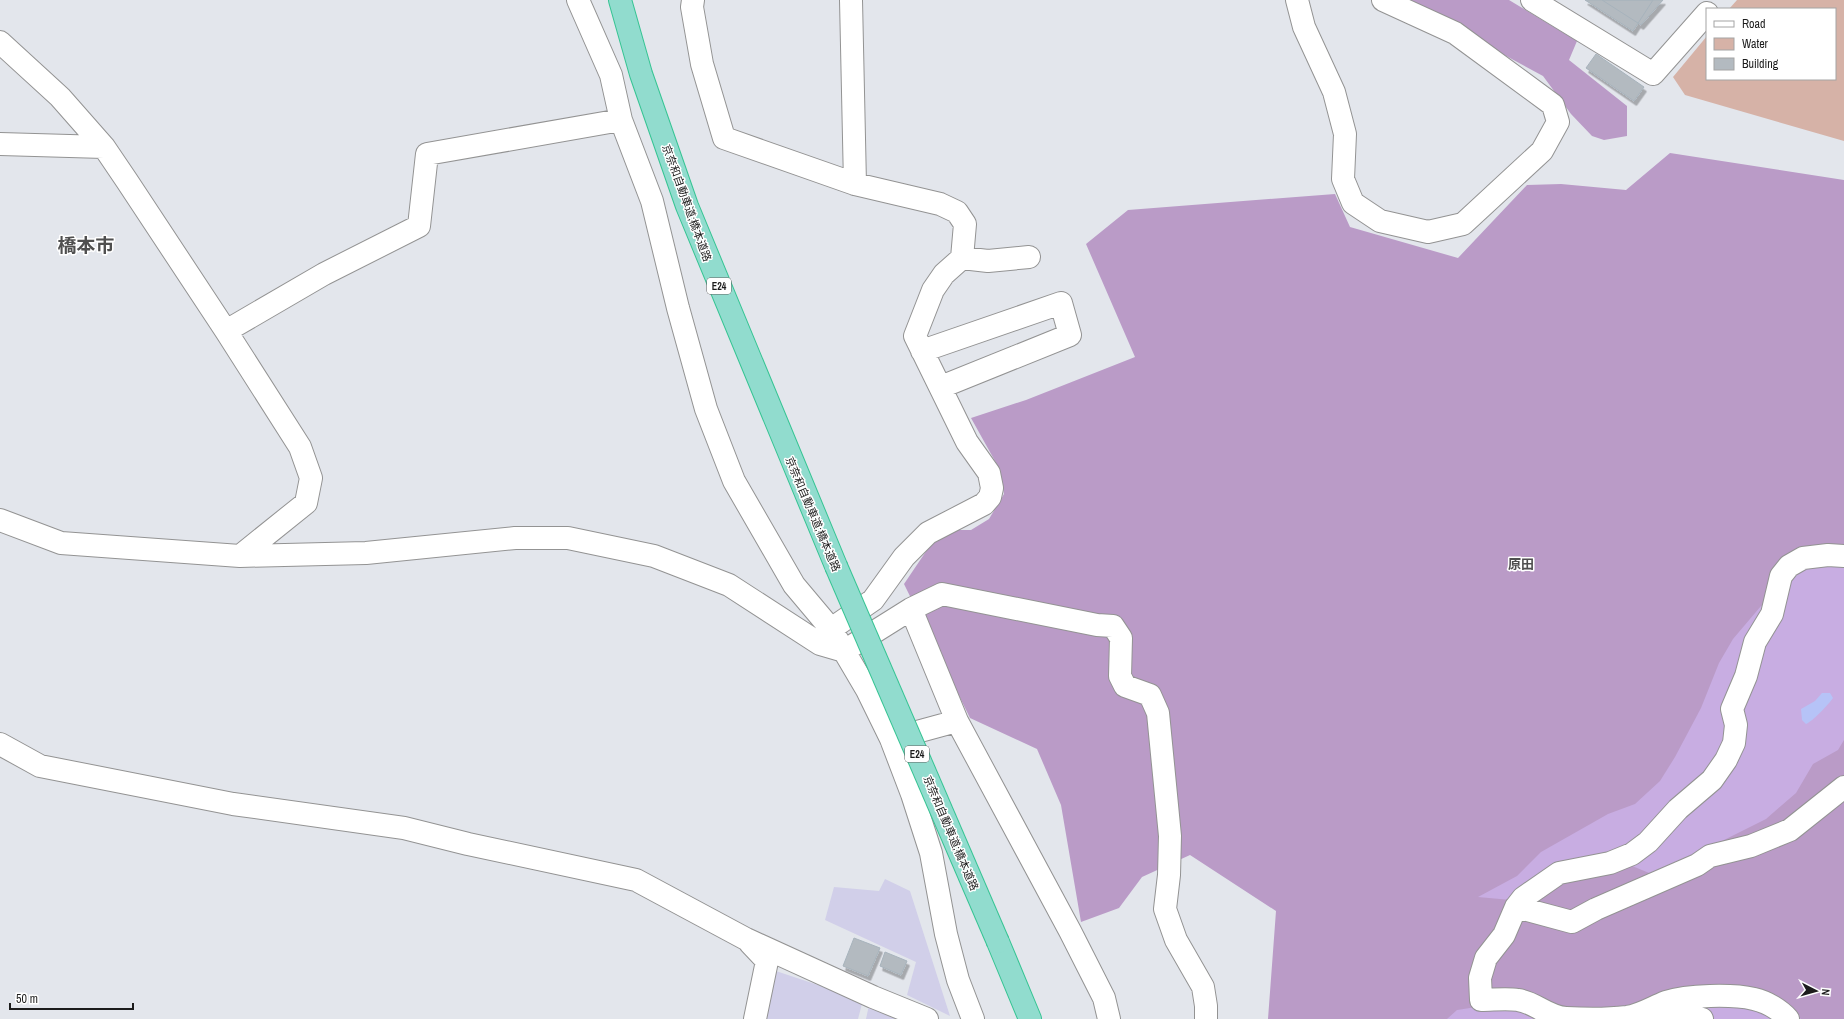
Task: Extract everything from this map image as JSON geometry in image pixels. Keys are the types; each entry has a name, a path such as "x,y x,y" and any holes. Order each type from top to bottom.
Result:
{"highway":[{"name":"京奈和自動車道;橋本道路","path":"620,0 642,74 686,206 787,453 1030,1019"}],"street":[{"path":"578,0 611,75 621,120 652,201 678,308 706,409 734,481 826,637"},
{"path":"693,0 692,7 702,64 724,138 855,184 940,204 957,212 965,224 962,258 944,274 933,290 915,336 966,442 990,474 992,488 990,497 984,504 928,533 904,557 873,600 826,637"},
{"path":"851,0 855,184"},
{"path":"1297,0 1304,27 1334,92 1345,134 1343,179 1353,202 1380,221 1428,232 1463,224 1542,151 1558,122 1553,105 1455,33 1383,0"},
{"path":"1532,0 1653,74 1706,14"},
{"path":"1711,8 1718,0"},
{"path":"0,42 60,97 104,147 226,331 300,447 311,478 306,503 240,556"},
{"path":"226,331 324,274 419,226 427,154 621,120"},
{"path":"0,144 104,147"},
{"path":"962,258 988,262 1029,257"},
{"path":"922,351 1061,303 1070,335 940,386"},
{"path":"0,520 61,543 240,556 366,553 515,538 568,538 654,556 729,585 826,637 844,651 867,690 891,739 912,794 931,853 946,934 958,980 973,1019"},
{"path":"1702,1019 1686,1014 1664,1012 1643,1013 1626,1017 1565,1018 1550,1016 1534,1006 1518,1000 1481,1000 1480,978 1486,958 1504,935 1516,907 1523,898 1559,874 1610,863 1632,854 1648,842 1678,809 1712,780 1726,760 1734,743 1736,725 1732,709 1746,676 1755,642 1772,614 1781,576 1789,566 1803,558 1828,555 1844,556"},
{"path":"844,651 911,608 942,594 1113,626 1121,638 1120,676 1125,686 1150,695 1158,713 1170,836 1169,875 1165,909 1176,940 1203,988 1206,1006 1206,1019"},
{"path":"911,608 957,721 1070,931 1104,998 1109,1019"},
{"path":"891,739 957,721"},
{"path":"0,744 40,766 233,804 404,828 468,844 636,880 746,939 872,997 927,1019"},
{"path":"1516,907 1572,922 1596,909 1697,865 1710,856 1751,846 1790,830 1844,787"},
{"path":"746,939 768,962 755,1019"},
{"path":"1643,1013 1667,1002 1691,997 1735,997 1755,999 1780,1010 1788,1019"}],"shaded area":[{"path":"1403,0 1509,0 1577,41 1569,60 1627,106 1627,136 1604,140 1592,136 1571,114 1543,76"},
{"path":"1670,153 1844,180 1844,561 1791,571 1780,600 1761,606 1733,639 1719,663 1701,708 1675,757 1660,781 1635,804 1608,814 1541,852 1517,876 1478,897 1511,900 1608,856 1654,875 1766,819 1796,793 1813,764 1838,750 1844,740 1844,1019 1801,1019 1789,1008 1656,996 1632,1004 1608,1008 1535,1010 1483,1006 1457,1010 1447,1019 1268,1019 1276,911 1190,855 1142,877 1119,908 1081,922 1061,805 1037,749 970,718 904,584 931,544 953,530 971,530 989,519 1004,494 1000,470 971,418 1026,400 1135,357 1086,244 1128,210 1335,194 1350,227 1458,258 1527,185 1561,184 1626,190"},
{"path":"1844,442 1844,1019 1406,1019 1611,520"},
{"path":"885,879 910,891 950,1016 907,995 916,962 825,920 834,887 879,891"},
{"path":"770,969 863,1000 858,1019 764,1019"},
{"path":"869,1005 899,1019 866,1019"}],"sand":[{"path":"1822,693 1830,693 1833,698 1809,723 1806,724 1802,720 1801,709 1815,701"}],"water":[{"path":"1737,0 1844,0 1844,141 1685,95 1673,77 1706,37 1706,80 1836,80 1836,8 1730,8"}],"building":[{"path":"1585,0 1653,0 1633,31"},
{"path":"1602,0 1663,0 1641,25"},
{"path":"1596,54 1644,87 1634,101 1586,68"},
{"path":"854,938 880,948 868,976 843,966"},
{"path":"885,952 907,961 901,975 880,966"}],"district":[{"name":"橋本市","path":"86,245"},
{"name":"原田","path":"1521,564"}]}
